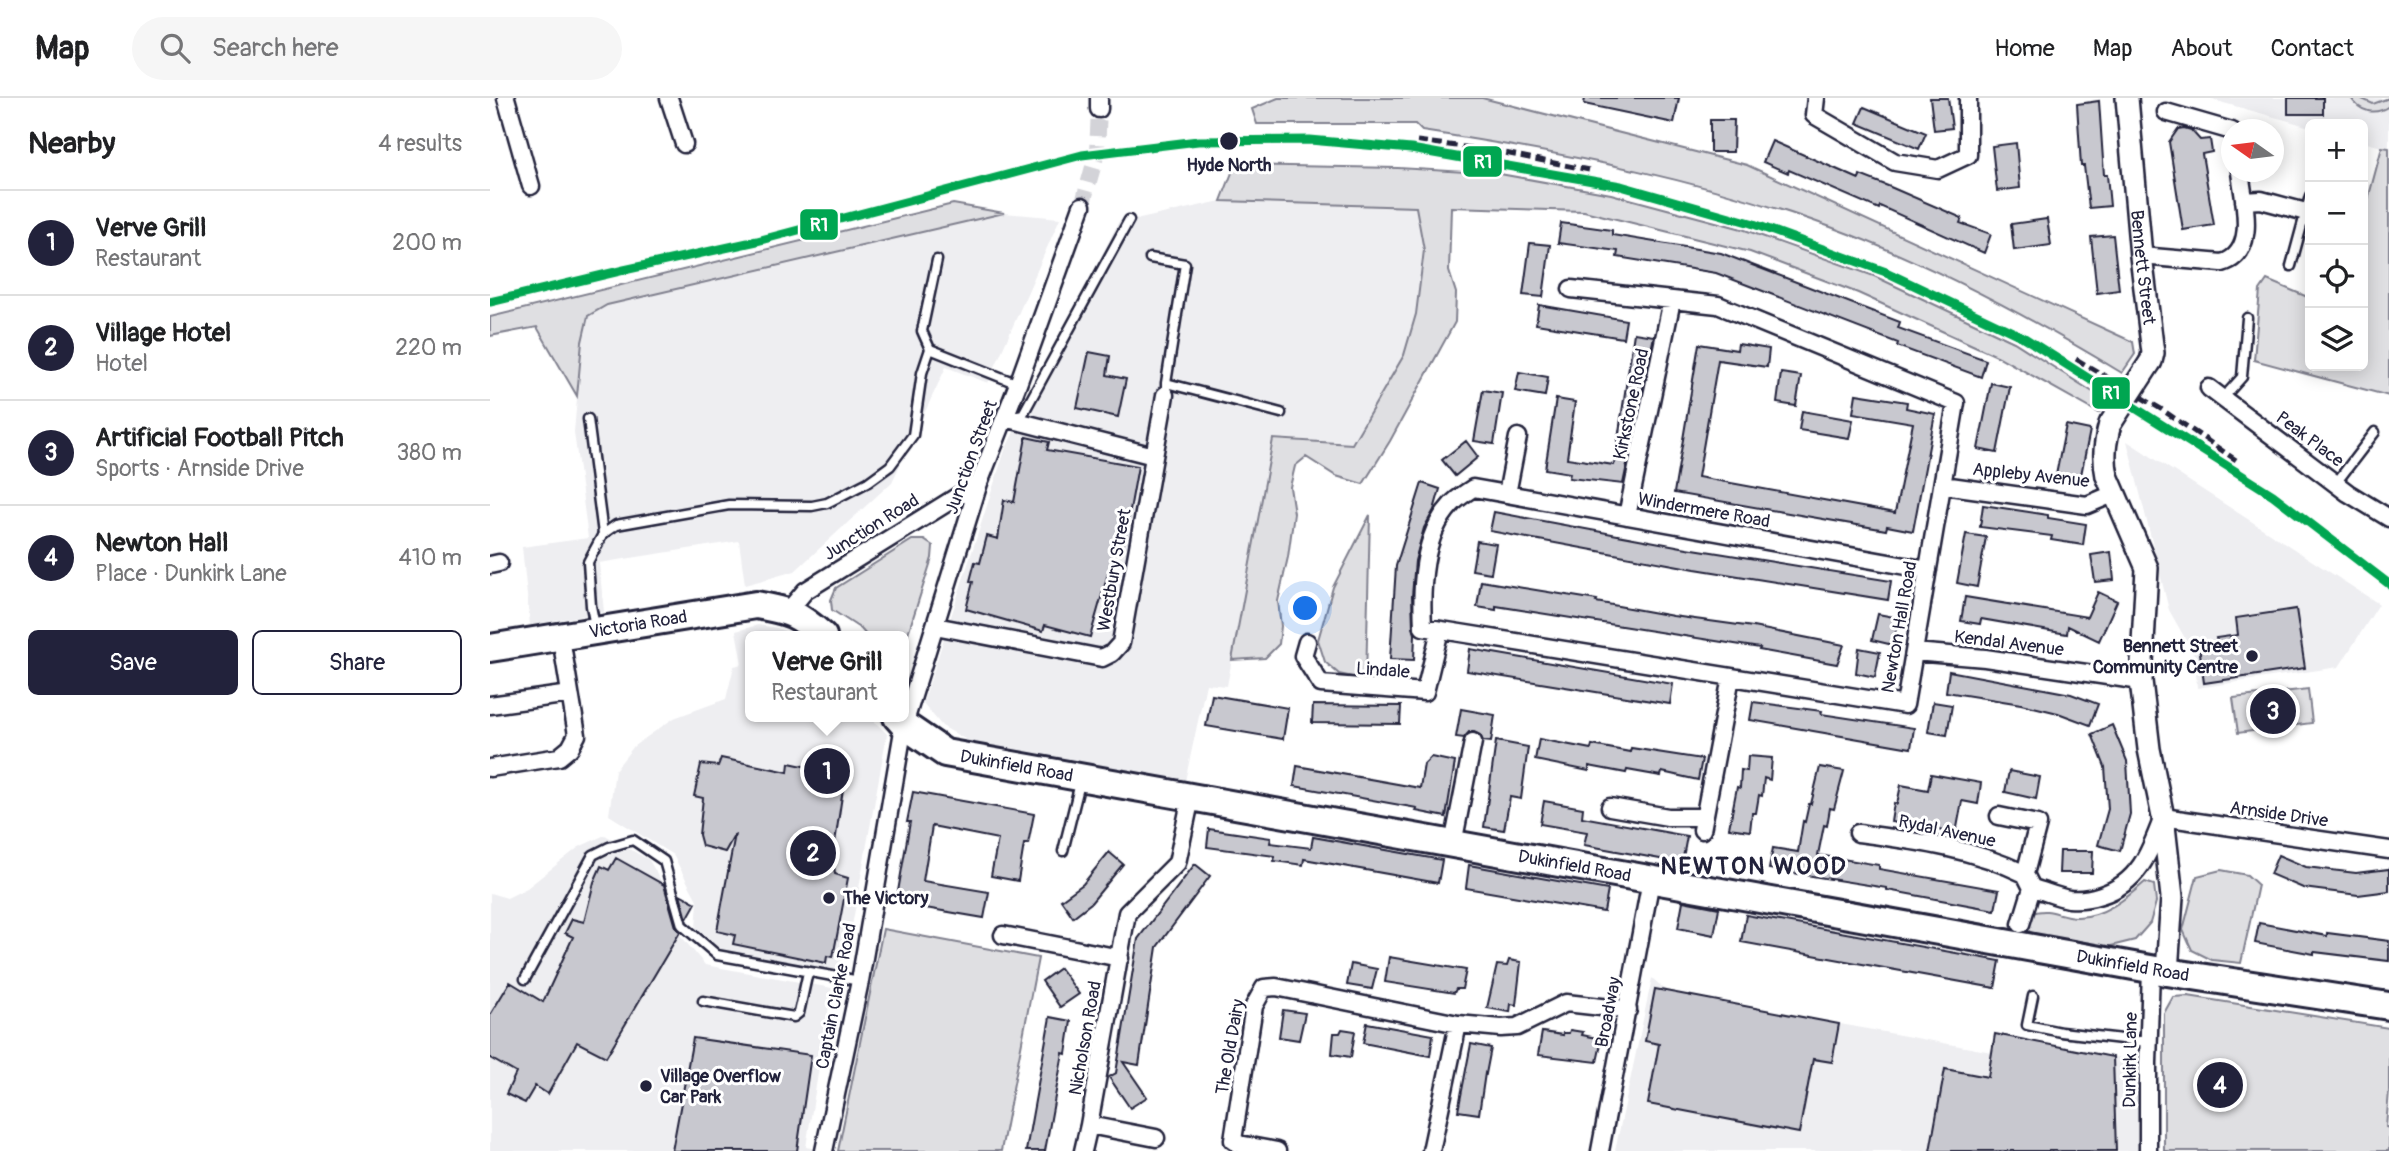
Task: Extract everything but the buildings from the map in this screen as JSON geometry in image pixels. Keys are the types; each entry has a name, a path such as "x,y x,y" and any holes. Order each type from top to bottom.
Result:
{"main road":[{"name":"Victoria Road","path":"490,648 756,605 789,610"},
{"path":"789,610 817,631"},
{"name":"Dukinfield Road","path":"902,722 945,753 2159,971 2389,1006"}],"street":[{"path":"506,98 531,186"},
{"path":"669,98 684,144"},
{"path":"1816,98 1814,116 1895,162 1938,169 1968,155 1968,98"},
{"name":"Bennett Street","path":"2113,494 2104,462 2104,444 2110,424 2151,361 2153,353 2127,98"},
{"path":"2166,112 2221,128"},
{"path":"2141,256 2229,261 2239,252 2243,243 2246,220 2241,182"},
{"path":"2244,201 2261,200 2305,212"},
{"name":"Junction Street","path":"909,699 935,626 979,483 1082,206"},
{"name":"Newton Hall Road","path":"1440,630 1905,705 1956,403 1718,305 1571,289"},
{"name":"Kirkstone Road","path":"1627,516 1672,300"},
{"name":"Peak Place","path":"2209,388 2336,483 2389,518"},
{"name":"Westbury Street","path":"935,626 1102,658 1112,653 1121,643 1166,389"},
{"path":"1005,418 1154,456"},
{"path":"1507,494 1518,437"},
{"name":"Junction Road","path":"789,610 805,591 979,483"},
{"name":"Appleby Avenue","path":"1942,485 2087,505 2113,494"},
{"name":"Windermere Road","path":"1440,630 1423,627 1423,582 1430,547 1439,522 1451,504 1473,488 1928,570"},
{"path":"2113,494 2147,568 2141,681 2163,817 2172,897 2159,971"},
{"name":"Lindale","path":"1307,642 1303,656 1321,684 1425,692 1440,630"},
{"path":"490,768 559,757 570,748 577,735 561,638"},
{"name":"Kendal Avenue","path":"1914,652 1985,658 2141,681"},
{"path":"1609,807 1703,823 1731,677"},
{"path":"490,705 570,694"},
{"name":"Captain Clarke Road","path":"824,1151 860,982 901,722"},
{"path":"1452,844 1473,742"},
{"name":"Nicholson Road","path":"1083,1151 1127,914 1177,863 1191,797"},
{"name":"Rydal Avenue","path":"1999,816 2038,824 2021,925"},
{"path":"2029,881 2070,899 2093,897 2113,891 2128,882 2139,870 2150,851 2163,817"},
{"name":"Arnside Drive","path":"2163,817 2389,850"},
{"name":"Rydal Avenue","path":"1858,833 1966,851 1998,861 2029,881"},
{"name":"Broadway","path":"1600,1151 1651,880"},
{"path":"1003,935 1120,958"},
{"name":"Dunkirk Lane","path":"2148,1151 2148,1042 2159,971"},
{"name":"The Old Dairy","path":"1277,1151 1239,1144 1233,1140 1254,1006 1264,988 1276,988 1458,1024 1501,1028 1517,1027 1566,1003 1628,1010"},
{"path":"1431,1151 1458,1024"},
{"path":"1089,1125 1156,1138"}],"lane":[{"path":"2291,266 2305,216"},
{"path":"1005,418 1023,414 1129,220"},
{"path":"1150,258 1185,264 1166,389 1280,413"},
{"path":"597,632 591,606 588,562 603,534 616,525 729,505 812,506 827,503 868,482 890,466 913,435 922,373 930,349 922,331 936,260"},
{"path":"2223,398 2242,377 2247,318"},
{"path":"930,349 1018,384"},
{"path":"588,419 603,534"},
{"path":"2336,483 2375,432"},
{"path":"1063,851 1082,778"},
{"path":"526,979 593,855 633,840 664,861 682,926 717,955 860,982"},
{"path":"703,1001 794,1017 799,1013 808,972"},
{"path":"2033,996 2027,1025 2061,1032 2148,1042"}],"shaded area":[{"path":"1278,98 1482,98 1747,165 2133,342 2135,354 2122,373 2022,315 1920,264 1849,234 1745,199 1584,159 1422,131 1415,124 1257,124 1252,109"},
{"path":"2211,98 2389,98 2389,396 2254,360 2260,290 2267,280 2305,296 2305,371 2368,371 2368,199 2382,147 2368,143 2368,119 2305,119 2305,126"},
{"path":"2351,98 2360,98 2373,104 2389,98 2389,106 2378,111 2368,111 2359,107"},
{"path":"2382,147 2389,148 2389,396 2254,360 2260,290 2267,280 2305,296 2305,371 2368,371 2368,199"},
{"path":"1235,165 1398,168 1500,174 1611,194 1742,229 1874,276 2014,342 2107,401 2099,413 1999,357 1858,293 1750,252 1584,211 1451,207 1449,271 1456,293 1455,322 1390,441 1363,484 1336,476 1306,457 1295,466 1290,487 1294,513 1278,601 1281,626 1279,644 1265,658 1232,660 1273,439 1352,444 1404,355 1416,314 1424,250 1416,207 1221,201"},
{"path":"1221,201 1416,207 1424,250 1416,314 1404,355 1352,444 1273,439 1227,686 1206,684 1184,786 970,742 942,726 923,703 1005,450 1119,221"},
{"path":"953,204 1004,213 607,305 588,316 582,342 577,396 537,327 490,336 490,317"},
{"path":"1004,213 1060,218 988,383 946,367 892,482 795,571 745,585 739,541 599,563 604,612 530,625 522,547 588,538 574,432 582,342 588,316 607,305"},
{"path":"2127,441 2379,604 2339,667 2197,688 2195,656 2169,610"},
{"path":"1370,515 1366,680 1339,674 1325,662 1318,640 1333,587"},
{"path":"912,540 924,540 933,546 932,558 909,631 863,631 832,610 831,600 836,588"},
{"path":"758,625 784,631 745,631 745,722 875,722 887,734 846,959 839,967 828,971 724,952 696,929 698,902 673,855 609,815 615,770 634,746 674,718 726,699 734,666 742,664 736,631"},
{"path":"2308,689 2312,723 2238,733 2233,698"},
{"path":"605,835 649,860 664,886 676,930 705,965 832,988 806,1147 827,1151 490,1151 490,893 507,898 527,888 579,847"},
{"path":"2221,870 2247,875 2258,885 2241,963 2212,960 2192,950 2183,930 2197,876"},
{"path":"2145,882 2154,885 2156,902 2150,923 2135,940 2107,947 2037,935 2024,929 2032,913 2039,911 2076,917 2105,911"},
{"path":"883,929 1038,958 1001,1151 838,1151"},
{"path":"1652,978 1668,992 1992,1052 1995,1034 2148,1063 2148,1151 1615,1151"},
{"path":"2188,996 2389,1028 2386,1127 2389,1128 2389,1151 2164,1151 2164,1013 2173,997"}],"tunnel":[{"path":"1082,206 1097,153 1099,109"}],"railway":[{"path":"490,302 757,241 1082,155 1198,141 1310,140 1411,149 1621,186 1751,223 1886,272 2023,337 2273,495 2389,584"},
{"path":"1417,141 1495,151 1589,170"},
{"path":"2076,359 2161,409 2236,460"}],"transit line":[{"name":"R1","path":"490,302 757,241 1082,155 1198,141 1310,140 1411,149 1621,186 1751,223 1886,272 2023,337 2273,495 2389,584"}],"place":[{"name":"Hyde North","path":"1229,141"},
{"name":"Bennett Street Community Centre","path":"2252,656"},
{"name":"Artificial Football Pitch","path":"2273,711"},
{"name":"Verve Grill","path":"827,771"},
{"name":"Village Hotel","path":"813,853"},
{"name":"The Victory","path":"829,898"},
{"name":"Newton Hall","path":"2220,1085"},
{"name":"Village Overflow Car Park","path":"646,1086"}],"district":[{"name":"NEWTON WOOD","path":"1754,866"}]}
